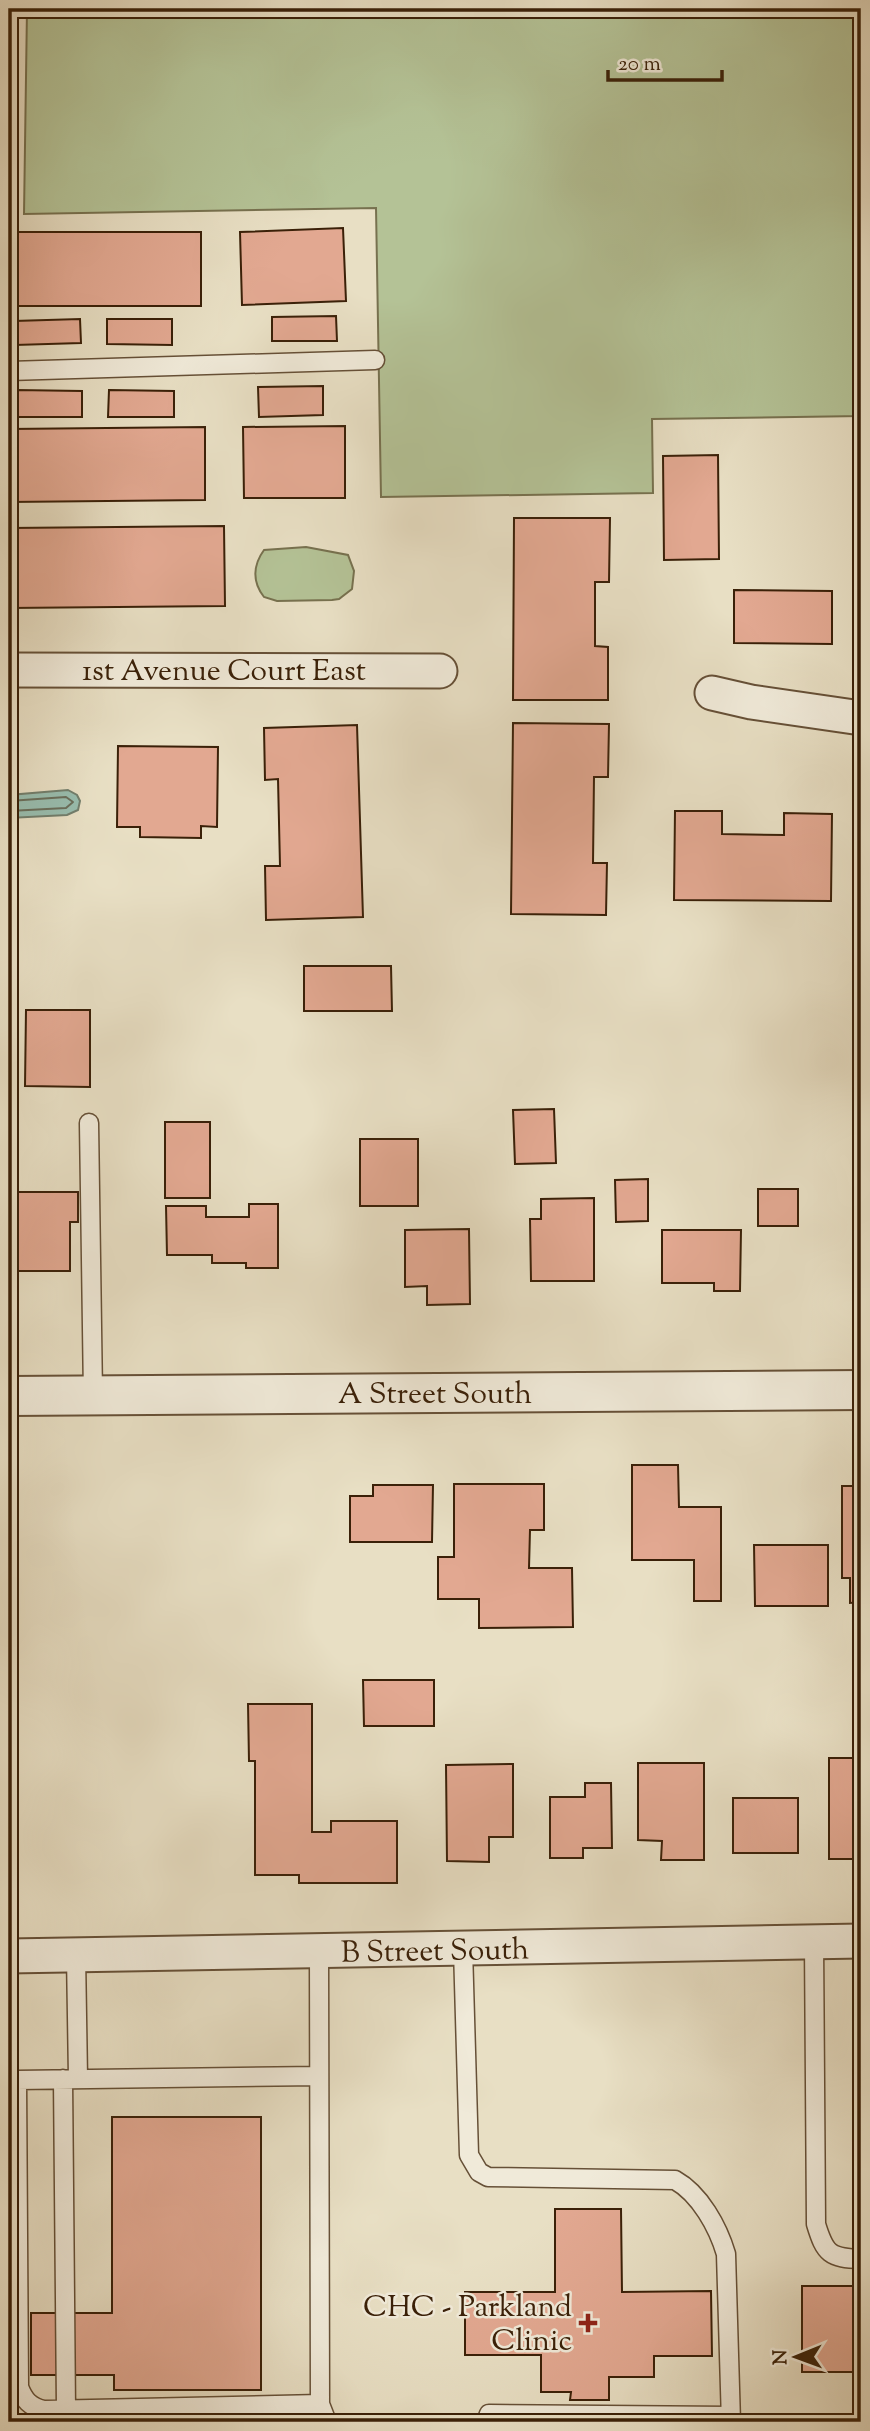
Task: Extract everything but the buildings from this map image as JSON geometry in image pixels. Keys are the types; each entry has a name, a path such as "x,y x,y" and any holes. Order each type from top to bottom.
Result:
{"street":[{"name":"1st Avenue Court East","path":"9,670 440,671"},
{"path":"712,693 751,702 861,718"},
{"name":"A Street South","path":"9,1396 861,1390"},
{"name":"B Street South","path":"9,1956 861,1941"}],"lane":[{"path":"9,371 375,360"},
{"path":"89,1123 93,1395"},
{"path":"814,1942 816,2224 822,2245 829,2252 839,2259 861,2259"},
{"path":"463,1950 469,2155 479,2172 488,2177 675,2180 687,2187 720,2232 726,2254 731,2419 488,2418"},
{"path":"319,1952 320,2404 327,2422"},
{"path":"66,2410 70,2079 76,1955"},
{"path":"319,2076 17,2080 19,2387 24,2399 35,2408 66,2410 320,2404"}],"shaded area":[{"path":"27,9 861,9 861,416 652,419 653,493 381,497 376,208 24,214"},
{"path":"306,547 348,555 354,571 352,589 339,599 332,600 277,601 264,597 257,585 255,574 264,550"}],"water":[{"path":"68,790 77,795 80,801 78,810 67,815 9,818 9,795"}],"place":[{"name":"CHC - Parkland Clinic","path":"588,2323"}]}
